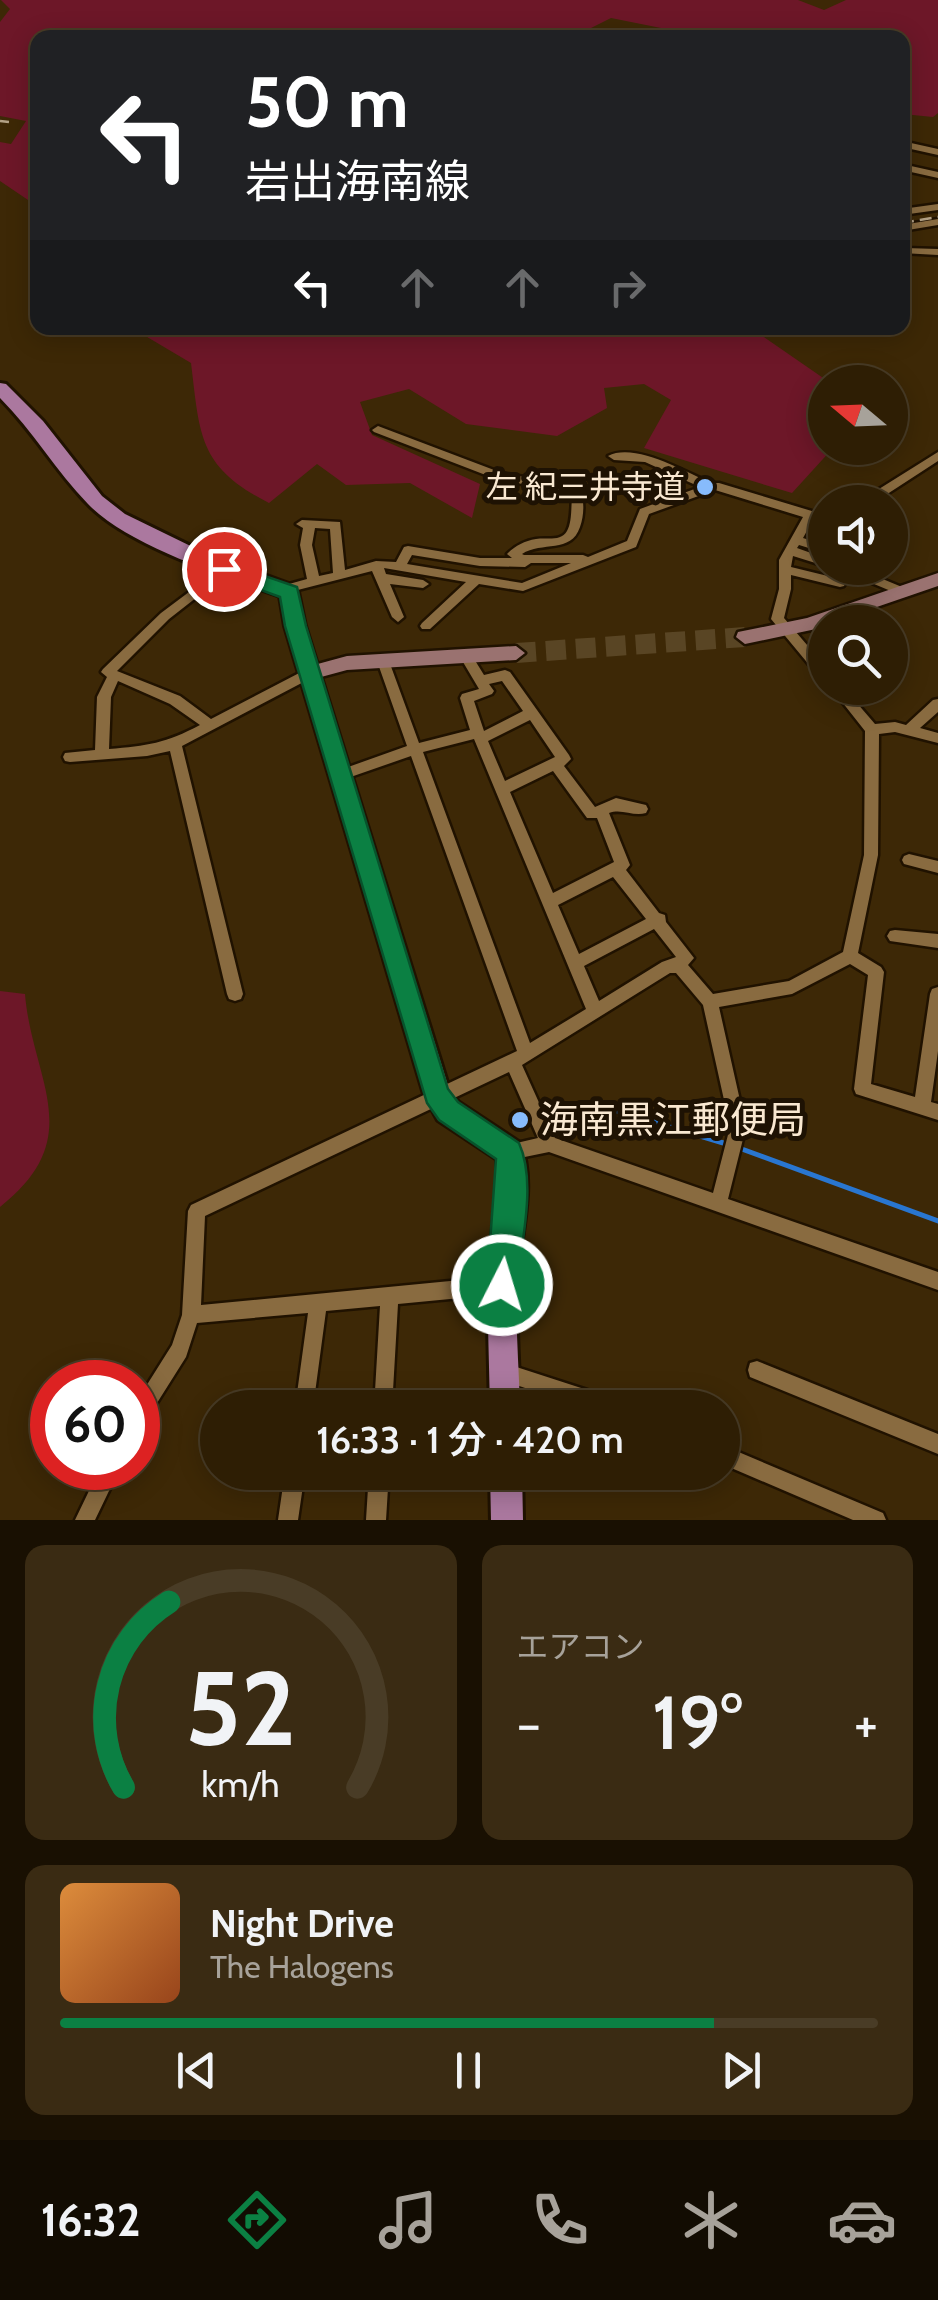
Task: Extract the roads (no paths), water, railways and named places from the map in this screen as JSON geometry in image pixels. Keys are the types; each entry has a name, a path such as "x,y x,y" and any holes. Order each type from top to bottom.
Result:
{"main road":[{"path":"0,388 37,425 95,500 118,519 224,569 286,589 437,1094 459,1120 510,1152 512,1180 502,1285 504,1390"},
{"path":"745,637 836,616 898,590 938,579"},
{"path":"310,673 383,661 516,653"},
{"path":"506,1490 507,1520"}],"street":[{"path":"910,146 938,152"},
{"path":"910,169 938,175"},
{"path":"910,211 938,207"},
{"path":"910,227 938,222"},
{"path":"910,250 938,252"},
{"path":"378,430 500,476 567,489 578,496 576,532 567,542 522,548 513,554 522,560 588,560"},
{"path":"614,456 647,460 711,488 730,489 808,514"},
{"path":"893,485 938,456"},
{"path":"379,572 401,564 523,587 632,544 644,512 711,488"},
{"path":"808,519 784,568 785,589 777,619 782,630 808,657"},
{"path":"312,579 306,524 336,520 339,573"},
{"path":"793,545 808,547"},
{"path":"793,545 808,553"},
{"path":"401,564 408,550 480,562 524,563 536,558"},
{"path":"784,568 808,574"},
{"path":"210,724 175,700 108,672 224,569"},
{"path":"379,572 398,617"},
{"path":"286,589 339,573 379,572 422,584"},
{"path":"426,626 477,579"},
{"path":"892,585 898,590"},
{"path":"466,657 487,691 466,698 595,1010"},
{"path":"383,661 549,1144"},
{"path":"70,756 175,744 310,673"},
{"path":"102,755 104,696 114,675"},
{"path":"481,681 505,675 564,759 504,788"},
{"path":"909,730 938,704"},
{"path":"850,956 871,856 872,730 851,705"},
{"path":"342,775 415,749 480,736 530,714"},
{"path":"872,730 909,730 938,738"},
{"path":"175,744 234,994"},
{"path":"549,902 623,865 610,843 612,827 555,764"},
{"path":"596,813 616,804 641,808"},
{"path":"909,860 938,867"},
{"path":"160,1381 180,1350 191,1315 197,1211 519,1058 686,958 660,920 616,869"},
{"path":"575,963 660,920"},
{"path":"895,936 938,941"},
{"path":"710,1002 792,986 850,956"},
{"path":"850,956 876,972 862,1089 930,1109 938,994"},
{"path":"674,967 680,966 710,1002 738,1127 719,1202"},
{"path":"510,1152 549,1144 938,1282"},
{"path":"191,1315 318,1306 502,1285"},
{"path":"383,1390 389,1298"},
{"path":"306,1390 318,1306"},
{"path":"757,1370 938,1444"},
{"path":"504,1372 560,1390"},
{"path":"740,1462 876,1520"},
{"path":"84,1520 99,1490"},
{"path":"288,1520 292,1490"},
{"path":"376,1520 378,1490"}],"waterway":[{"path":"591,1120 617,1111 730,1145"},
{"path":"739,1148 938,1221"}],"tunnel":[{"path":"516,653 745,637"}],"railway":[{"path":"0,121 9,122"},
{"path":"910,222 938,217"}],"place":[{"name":"左 紀三井寺道","path":"705,487"},
{"name":"海南黒江郵便局","path":"520,1120"}]}
